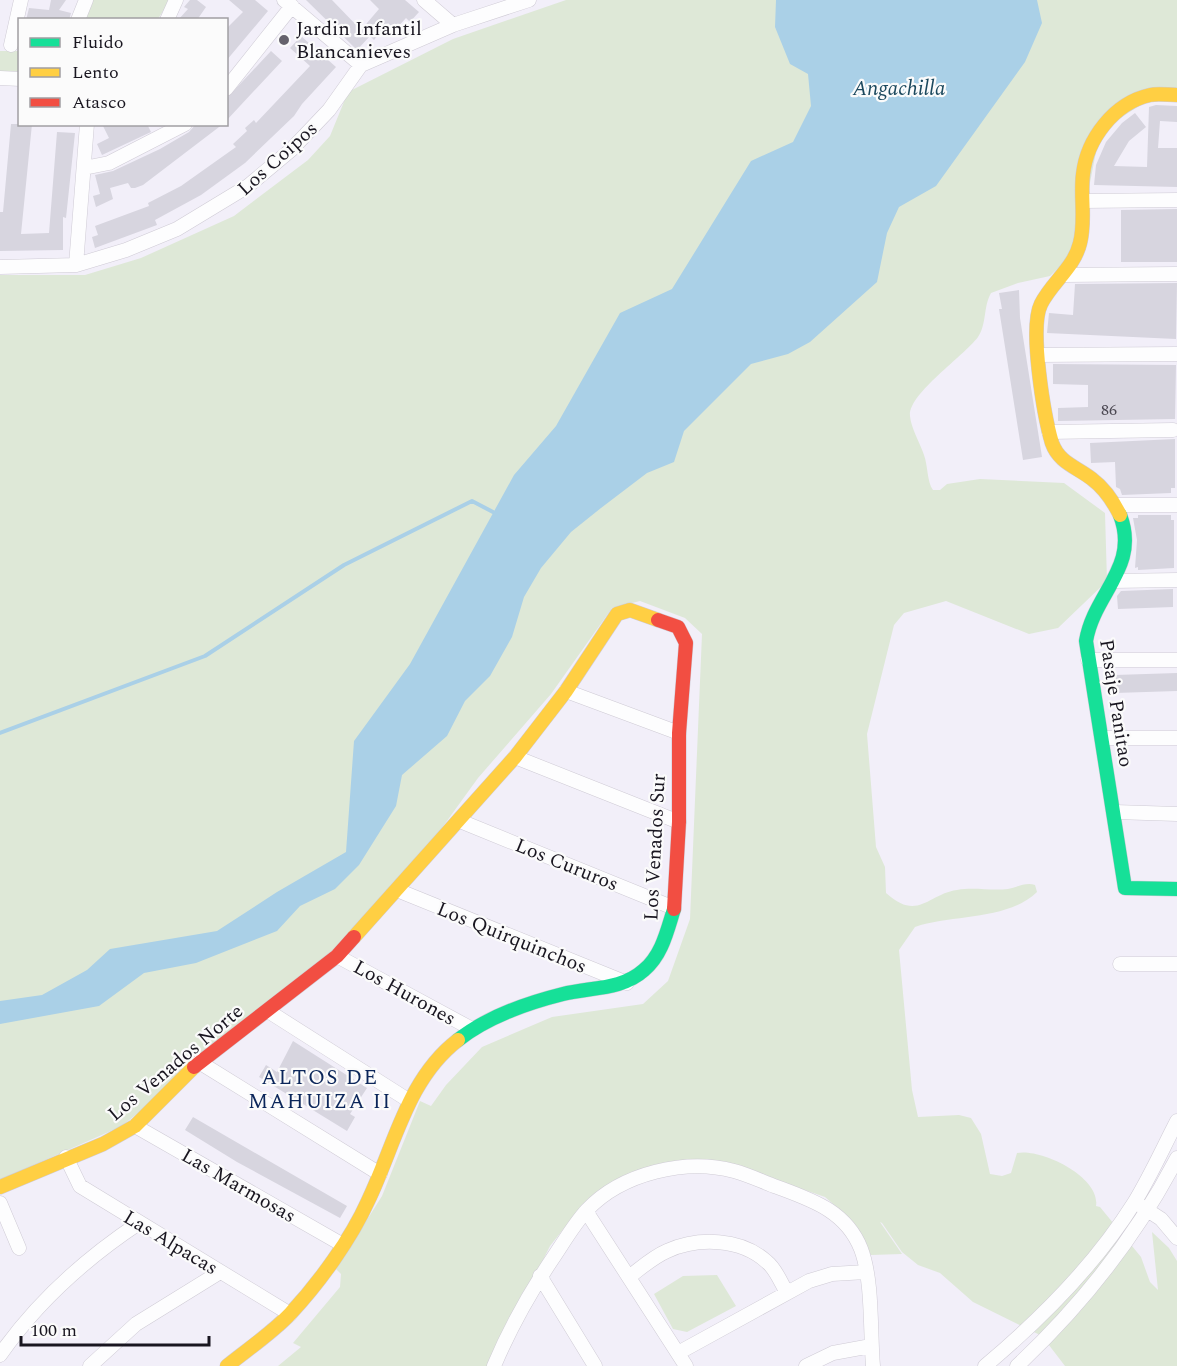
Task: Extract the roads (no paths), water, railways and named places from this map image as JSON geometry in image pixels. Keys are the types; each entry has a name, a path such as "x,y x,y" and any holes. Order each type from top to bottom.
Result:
{"street":[{"path":"10,45 21,0"},
{"path":"79,18 86,0"},
{"path":"168,18 176,0"},
{"path":"424,0 453,25"},
{"name":"Los Coipos","path":"0,267 76,265 126,250 177,229 248,186 310,131 361,65 453,25 529,0"},
{"path":"228,86 288,3 361,65"},
{"path":"0,82 18,79"},
{"name":"Pasaje Panitao","path":"1177,95 1150,94 1126,104 1097,135 1086,160 1078,251 1064,275 1037,306 1035,322 1049,432 1058,456 1096,482 1115,505 1124,526 1126,543 1123,560 1087,628 1088,660 1115,812 1125,888 1177,889"},
{"path":"76,265 87,126"},
{"path":"84,168 109,163 181,126"},
{"path":"1083,201 1177,200"},
{"path":"1064,275 1176,274"},
{"path":"1038,355 1177,354"},
{"path":"1049,432 1173,430"},
{"path":"1115,505 1177,505"},
{"path":"1113,581 1177,580"},
{"name":"Los Venados Sur","path":"226,1366 290,1314 342,1245 368,1202 408,1100 436,1059 472,1029 543,1000 627,983 646,969 662,947 674,908 679,822 679,733 686,643 683,633 674,625 630,610 620,612 566,691 514,757 460,821 379,908"},
{"path":"1088,660 1177,660"},
{"path":"566,691 679,733"},
{"path":"1102,738 1177,738"},
{"path":"514,757 679,822"},
{"path":"1115,812 1177,814"},
{"name":"Los Cururos","path":"460,821 674,908"},
{"name":"Los Quirquinchos","path":"397,890 627,983"},
{"name":"Los Venados Norte","path":"0,1187 103,1144 135,1126 199,1062 337,956 379,908"},
{"name":"Los Hurones","path":"337,956 472,1029"},
{"path":"1120,964 1177,964"},
{"path":"268,1011 408,1100"},
{"path":"199,1062 380,1174"},
{"path":"985,1366 1029,1327 1076,1278 1134,1202 1177,1121"},
{"name":"Las Marmosas","path":"135,1126 342,1245"},
{"name":"Las Alpacas","path":"66,1158 80,1186 290,1314"},
{"path":"1017,1366 1089,1292 1148,1210 1177,1158"},
{"path":"500,1363 540,1276 586,1211 627,1183 658,1172 704,1167 735,1171 816,1202 834,1213 856,1238 866,1272 873,1366"},
{"path":"1134,1202 1148,1210 1177,1238"},
{"path":"0,1203 19,1248"},
{"path":"586,1211 686,1366"},
{"path":"0,1355 22,1326 62,1283 96,1254 139,1223"},
{"path":"628,1277 667,1251 706,1242 728,1243 752,1250 769,1263 787,1293"},
{"path":"90,1366 136,1324 220,1272"},
{"path":"678,1353 810,1281 832,1274 866,1272"},
{"path":"540,1276 595,1366"},
{"path":"806,1366 833,1353 871,1346"}],"water":[{"name":"Angachilla","path":"776,0 1037,0 1042,23 1025,62 936,186 899,207 887,233 877,282 810,342 788,354 751,364 684,431 674,462 647,473 601,508 571,532 541,568 524,597 512,637 490,676 465,701 447,736 402,775 396,806 359,865 335,889 300,906 277,931 196,963 144,973 99,1006 0,1024 0,1001 42,995 87,970 110,949 217,931 277,892 346,852 354,741 410,664 514,475 556,426 620,313 672,289 751,161 793,142 811,106 808,74 790,64 775,27"}],"waterway":[{"path":"0,733 205,656 344,565 472,501 493,512"}],"place":[{"name":"Jardin Infantil Blancanieves","path":"284,40"}],"district":[{"name":"ALTOS DE MAHUIZA II","path":"320,1089"}]}
